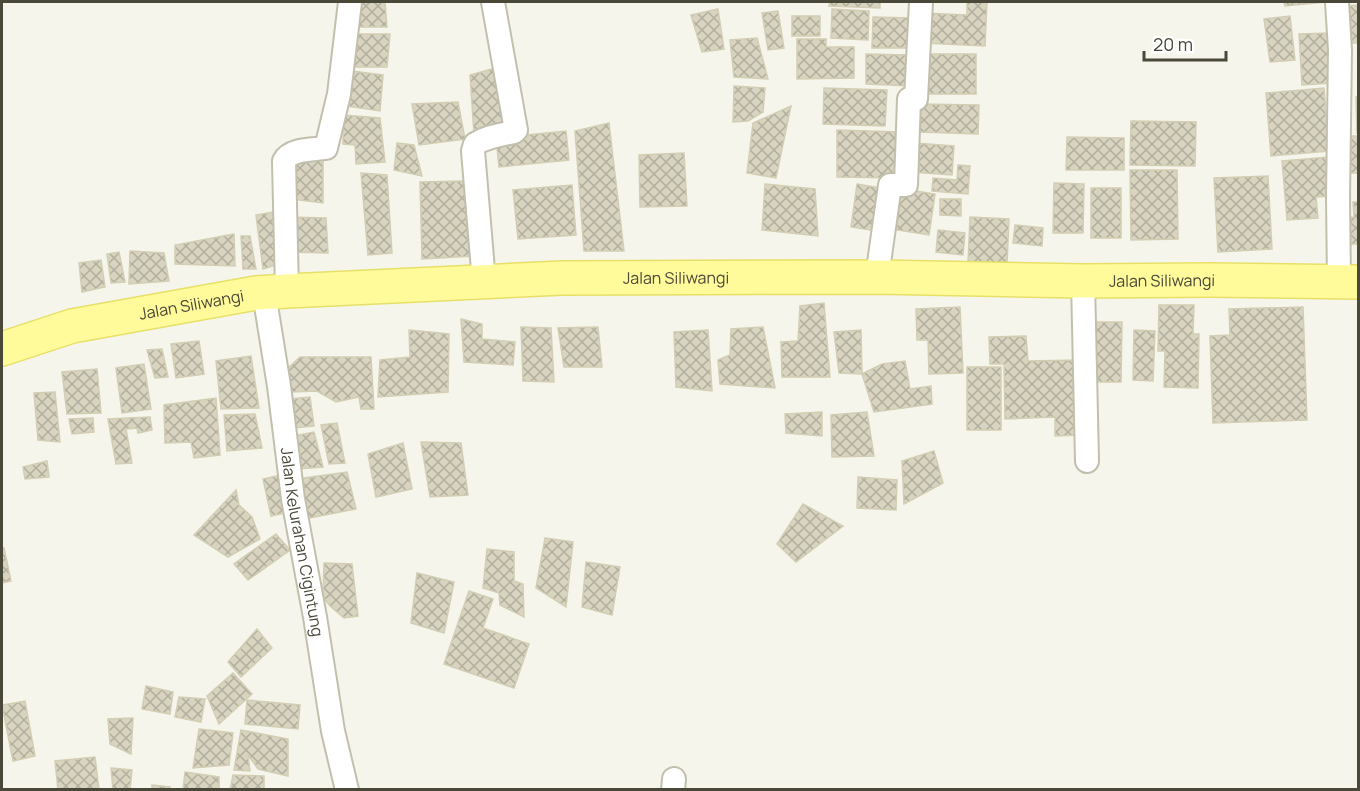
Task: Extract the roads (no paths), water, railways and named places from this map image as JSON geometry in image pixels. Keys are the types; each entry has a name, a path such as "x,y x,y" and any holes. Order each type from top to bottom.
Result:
{"main road":[{"name":"Jalan Siliwangi","path":"2,349 72,326 256,293 276,292 562,278 877,277 1349,282"}],"street":[{"name":"Jalan Kelurahan Cigintung","path":"347,789 333,731 293,499 279,386 276,292 284,161 292,153 326,148 339,94 350,2"},
{"path":"484,282 473,151 475,144 488,137 516,130 493,2"},
{"path":"877,277 890,185 906,184 909,99 916,99 921,2"},
{"path":"1337,2 1340,50 1338,198 1349,282"},
{"path":"1083,280 1087,461"}]}
